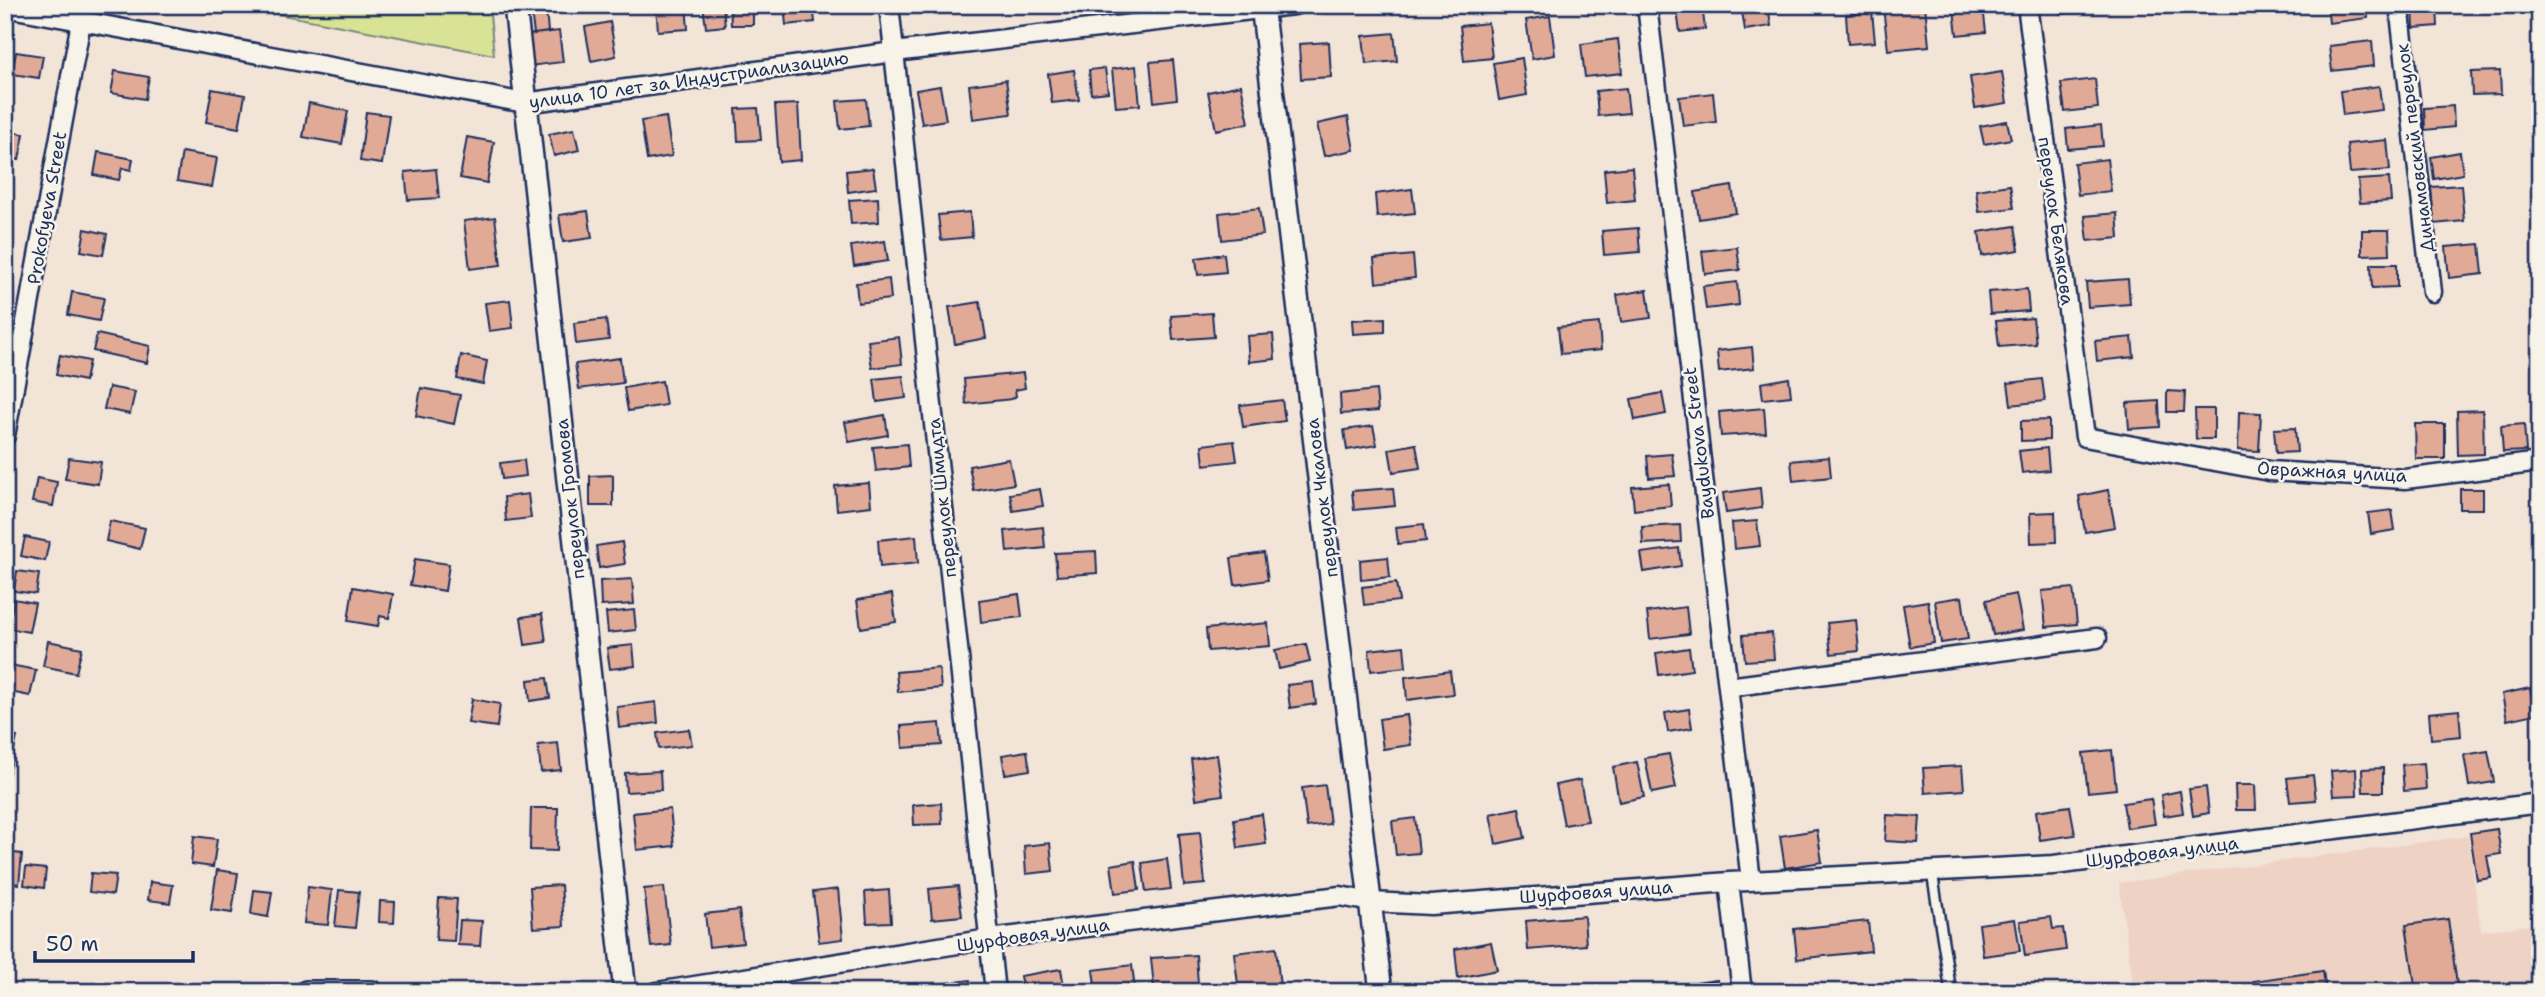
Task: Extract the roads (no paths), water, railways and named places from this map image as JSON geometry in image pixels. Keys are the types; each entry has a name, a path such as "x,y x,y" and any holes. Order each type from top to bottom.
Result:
{"street":[{"name":"переулок Громова","path":"514,5 625,992"},
{"name":"переулок Шмидта","path":"888,5 995,992"},
{"name":"улица 10 лет за Индустриализацию","path":"5,7 525,103 894,52 1294,5"},
{"name":"Baydukova Street","path":"1647,5 1751,881"},
{"name":"переулок Белякова","path":"2027,5 2085,437"},
{"name":"Динамовский переулок","path":"2399,5 2432,292"},
{"name":"переулок Чкалова","path":"1262,7 1381,992"},
{"name":"Prokofyeva Street","path":"5,436 81,22"},
{"name":"Овражная улица","path":"2085,437 2269,471 2406,479 2540,462"},
{"path":"1728,687 2097,638"},
{"name":"Шурфовая улица","path":"657,992 989,939 1340,896 1371,902 1431,905 1729,882 2054,865 2540,803"},
{"path":"1729,882 1742,992"},
{"path":"306,992 372,992"}],"lane":[{"path":"1932,872 1951,992"}]}
